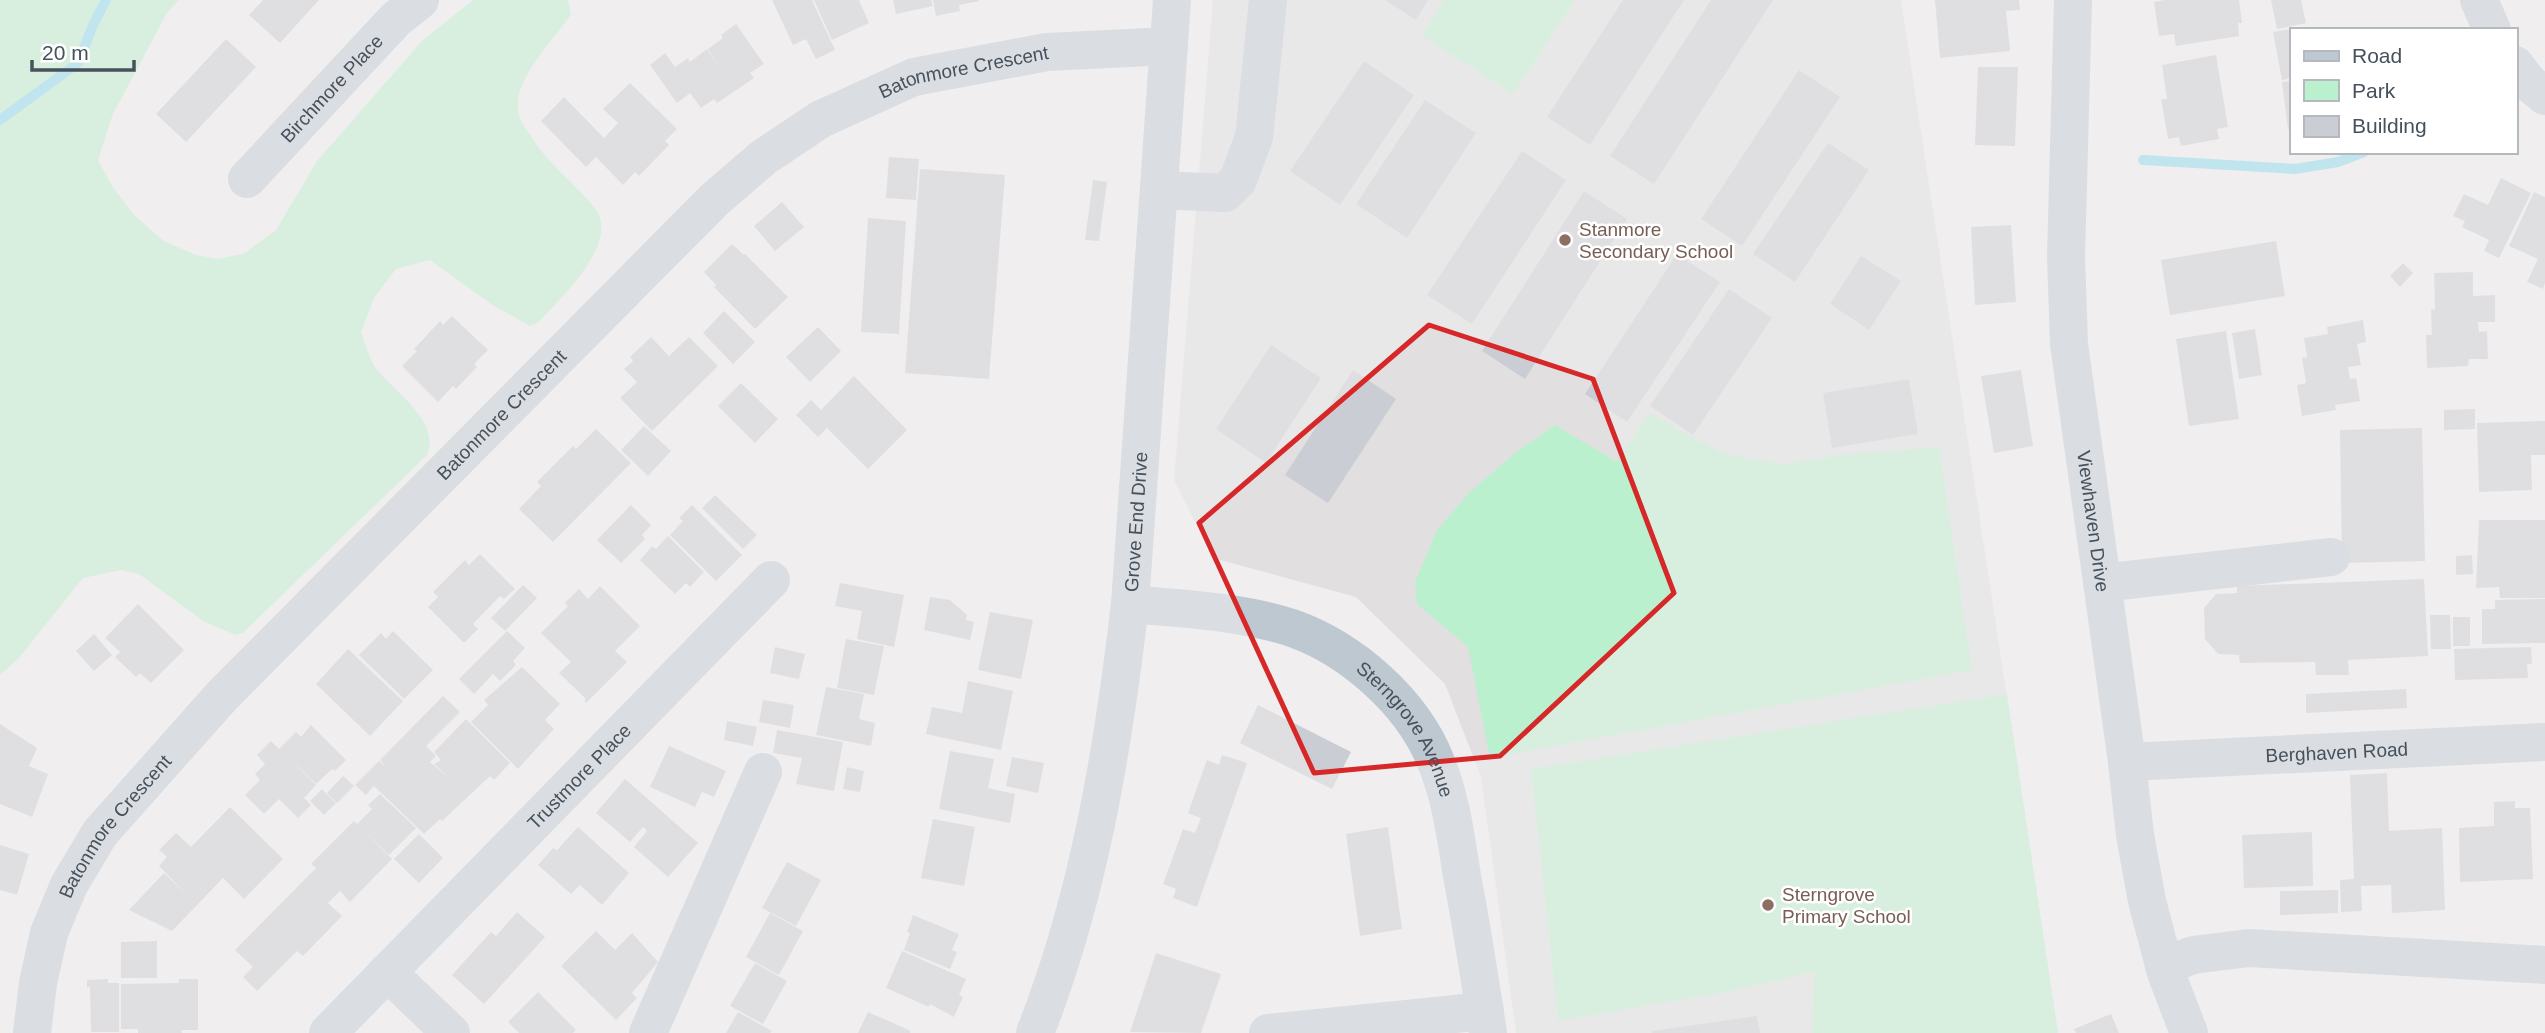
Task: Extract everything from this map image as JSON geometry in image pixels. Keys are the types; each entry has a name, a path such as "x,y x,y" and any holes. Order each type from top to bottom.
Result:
{"street":[{"name":"Birchmore Place","path":"247,179 396,19 420,0"},
{"name":"Grove End Drive","path":"1035,1033 1047,1003 1098,818 1122,673 1130,604 1172,0"},
{"path":"1159,190 1225,193 1238,180 1254,137 1268,0"},
{"name":"Viewhaven Drive","path":"2073,0 2066,257 2069,344 2127,762 2134,835 2164,967 2189,1033"},
{"path":"2479,0 2491,28"},
{"name":"Batonmore Crescent","path":"32,1033 38,983 49,933 69,885 100,833 221,697 724,191 764,157 821,119 914,77 1047,52 1169,46"},
{"path":"2517,68 2528,82 2545,96"},
{"path":"2102,583 2331,557"},
{"name":"Trustmore Place","path":"328,1033 771,580"},
{"name":"Sterngrove Avenue","path":"1130,604 1218,612 1292,628 1332,645 1372,674 1399,704 1415,724 1436,761 1451,809 1487,1022"},
{"name":"Berghaven Road","path":"2127,762 2545,742"},
{"path":"648,1033 763,772"},
{"path":"2164,967 2193,955 2249,948 2545,965"},
{"path":"387,972 451,1033"},
{"path":"1268,1033 1487,1022"}],"highlighted area":[{"path":"1429,325 1593,379 1674,593 1500,756 1314,773 1199,523"}],"shaded area":[{"name":"Stanmore Secondary School","path":"1213,0 1901,0 2058,1033 1516,1033 1481,777 1445,684 1356,597 1213,558 1174,480"}],"green space":[{"path":"0,0 179,0 167,13 113,114 98,160 112,186 135,216 164,241 196,255 218,259 245,253 276,230 317,161 422,41 473,0 568,0 571,15 531,68 520,90 518,112 539,148 594,207 601,221 595,253 560,300 538,323 530,326 491,304 430,260 396,269 374,298 361,332 376,368 422,419 430,443 427,455 243,633 235,635 203,621 139,574 121,570 83,578 19,658 0,675"},
{"path":"1444,0 1575,0 1513,94 1421,35"},
{"path":"1649,413 1724,454 1783,464 1840,455 1939,447 1972,670 1490,758 1468,647 1417,604 1415,582 1437,530 1469,493 1515,453 1555,425 1617,462"},
{"name":"Sterngrove Primary School","path":"2007,694 2058,1033 1812,1033 1814,972 1731,991 1558,1021 1531,769"}],"building":[{"path":"263,0 319,0 280,43 249,15"},
{"path":"772,0 812,0 835,50 816,59 806,39 793,45"},
{"path":"814,0 859,0 869,23 832,40"},
{"path":"893,0 931,0 933,6 896,14"},
{"path":"933,0 979,1 959,5 960,11 936,16"},
{"path":"1385,0 1428,0 1416,20"},
{"path":"1623,0 1684,0 1590,145 1547,117"},
{"path":"1711,0 1773,0 1654,184 1610,156"},
{"path":"1935,0 2019,0 2020,10 2006,11 2010,51 1940,58"},
{"path":"2239,0 2242,23 2238,23 2239,36 2176,46 2174,34 2159,36 2154,2"},
{"path":"2271,0 2301,0 2306,23 2277,29"},
{"path":"736,24 764,64 750,73 754,78 717,103 714,99 701,108 690,93 677,103 650,65 665,53 675,67 688,58 690,62 707,49 719,66 708,49"},
{"path":"2290,29 2290,78 2282,80 2273,32"},
{"path":"226,39 256,67 186,142 156,114"},
{"path":"2216,55 2228,127 2217,129 2219,139 2181,146 2179,137 2168,139 2161,99 2167,99 2162,65"},
{"path":"1364,61 1414,95 1340,205 1290,171"},
{"path":"1978,67 2018,67 2015,146 1975,145"},
{"path":"1799,70 1840,97 1742,246 1701,219"},
{"path":"2290,81 2290,129 2288,129 2282,82"},
{"path":"630,83 677,129 665,141 669,145 639,176 635,172 623,185 596,157 586,167 541,121 564,97 604,138 618,123 603,109"},
{"path":"1425,100 1476,133 1407,238 1356,204"},
{"path":"1828,143 1869,170 1795,282 1753,254"},
{"path":"1522,151 1566,180 1472,324 1427,295"},
{"path":"889,157 919,159 916,200 886,198"},
{"path":"920,169 1005,175 989,379 905,373"},
{"path":"2501,178 2531,193 2499,258 2484,251 2489,240 2462,227 2465,221 2453,216 2464,194 2488,205"},
{"path":"1093,180 1107,182 1099,241 1085,240"},
{"path":"1584,191 1627,219 1525,379 1482,351"},
{"path":"2534,192 2545,197 2543,289 2527,282 2538,259 2509,246"},
{"path":"782,202 804,227 775,251 754,226"},
{"path":"868,218 906,221 899,334 861,332"},
{"path":"2011,225 2016,302 1975,305 1971,227"},
{"path":"2276,241 2285,296 2170,315 2161,260"},
{"path":"732,244 788,297 755,329 714,287 716,285 704,272"},
{"path":"1677,254 1720,282 1627,422 1585,394"},
{"path":"1861,256 1901,281 1869,330 1830,304"},
{"path":"2403,263 2413,273 2400,287 2390,276"},
{"path":"2473,272 2473,296 2495,295 2495,322 2478,322 2479,332 2487,331 2488,359 2469,359 2468,366 2427,368 2426,335 2432,335 2431,309 2435,310 2434,273"},
{"path":"1729,289 1772,318 1693,435 1650,406"},
{"path":"724,311 755,342 733,364 703,333"},
{"path":"452,316 488,350 474,364 477,367 456,389 453,386 438,402 402,366 440,321 443,325"},
{"path":"2363,320 2366,342 2357,344 2361,365 2348,367 2350,379 2356,378 2360,401 2335,405 2336,410 2302,416 2297,385 2306,383 2302,358 2307,357 2304,338 2328,334 2327,327"},
{"path":"818,327 841,351 810,382 786,357"},
{"path":"2255,329 2262,375 2239,379 2232,333"},
{"path":"2226,331 2239,419 2189,426 2176,339"},
{"path":"651,337 669,356 689,337 718,366 652,431 620,398 637,382 624,369 633,361 630,357"},
{"path":"1271,345 1321,378 1266,463 1216,429"},
{"path":"1353,370 1396,399 1328,503 1285,475"},
{"path":"2021,370 2033,446 1994,453 1981,376"},
{"path":"854,376 907,430 868,469 827,428 818,437 796,415 811,400 821,410"},
{"path":"1909,379 1918,434 1832,448 1823,393"},
{"path":"741,383 778,419 755,443 718,406"},
{"path":"2475,409 2475,429 2444,430 2444,410"},
{"path":"2545,421 2545,455 2531,455 2532,490 2479,492 2477,423"},
{"path":"644,426 671,451 648,476 621,450"},
{"path":"2422,428 2425,561 2342,563 2340,430"},
{"path":"596,429 631,463 553,542 519,509 541,486 537,482 573,446 576,449"},
{"path":"715,495 757,535 743,549 702,508"},
{"path":"631,505 651,525 642,535 645,539 621,563 597,540"},
{"path":"692,505 742,555 716,581 670,535 683,521 679,518"},
{"path":"2479,520 2545,520 2545,598 2500,598 2499,587 2476,588"},
{"path":"668,536 704,572 690,587 686,583 675,594 640,560 652,546 656,549"},
{"path":"480,554 515,589 504,599 500,596 473,624 478,629 464,643 428,607 438,597 433,592 465,560 469,565"},
{"path":"2472,555 2473,574 2456,575 2456,556"},
{"path":"2424,579 2428,656 2348,660 2349,675 2316,675 2315,662 2240,663 2239,655 2218,654 2205,639 2204,608 2216,594 2237,593 2237,586"},
{"path":"840,583 904,595 894,647 857,639 862,611 835,606"},
{"path":"523,585 537,598 505,631 491,618"},
{"path":"600,586 640,626 615,651 627,662 586,703 586,699 559,673 571,662 541,633 568,606 565,603 579,589 588,599"},
{"path":"930,597 950,600 967,615 966,620 974,622 970,640 924,630"},
{"path":"2545,599 2545,643 2482,644 2482,609 2495,609 2495,600"},
{"path":"138,604 184,650 151,683 140,673 136,677 115,657 120,652 105,638"},
{"path":"990,612 1033,620 1021,679 978,670"},
{"path":"2430,615 2450,615 2451,649 2431,649"},
{"path":"2453,617 2470,617 2470,646 2453,646"},
{"path":"393,631 433,670 404,699 359,655 381,633 386,639"},
{"path":"507,631 525,648 513,661 516,665 500,681 493,674 474,694 459,679"},
{"path":"94,634 112,655 94,671 76,651"},
{"path":"846,639 884,646 874,695 837,688"},
{"path":"775,647 805,654 799,679 770,673"},
{"path":"2531,647 2532,664 2527,664 2528,678 2455,680 2454,649"},
{"path":"348,649 403,701 370,736 316,684"},
{"path":"522,667 560,704 545,720 554,729 518,769 471,722 488,705 484,700"},
{"path":"968,681 1013,691 1001,750 926,734 932,707 962,713"},
{"path":"826,687 864,694 859,719 875,723 871,746 816,735"},
{"path":"2406,689 2407,708 2306,713 2306,694"},
{"path":"443,696 460,712 426,746 436,756 430,762 450,779 434,764 441,760 434,752 466,719 510,763 494,780 490,776 442,821 440,819 424,834 374,786 366,795 355,785 379,761 386,767 380,760"},
{"path":"763,700 794,705 790,728 759,722"},
{"path":"1258,705 1351,752 1332,789 1240,743"},
{"path":"727,721 757,727 753,746 724,740"},
{"path":"0,724 37,748 29,766 48,774 32,817 0,804"},
{"path":"311,725 346,760 316,784 284,752 316,785 304,798 311,805 298,818 279,799 264,814 245,795 260,780 255,774 265,764 257,755 271,741 279,749 296,732 301,737"},
{"path":"777,730 843,742 834,791 796,784 802,758 773,753"},
{"path":"669,746 726,771 714,797 702,792 695,807 650,787"},
{"path":"950,751 994,759 988,788 1015,794 1010,823 939,809"},
{"path":"1222,755 1247,763 1197,907 1173,898 1176,889 1163,884 1183,829 1195,833 1201,818 1188,813 1207,760 1219,765"},
{"path":"1012,757 1044,763 1038,793 1006,786"},
{"path":"847,767 864,771 860,792 843,789"},
{"path":"2387,773 2389,831 2442,828 2445,910 2392,913 2391,885 2361,886 2362,911 2341,912 2340,880 2354,879 2350,775"},
{"path":"343,776 354,786 337,803 327,793"},
{"path":"625,779 698,843 668,877 634,847 647,831 643,827 630,842 596,813"},
{"path":"322,789 336,803 324,815 310,801"},
{"path":"380,794 416,828 389,855 361,828 392,859 350,902 340,891 328,903 342,916 303,956 297,951 257,991 243,977 253,967 235,950 316,868 311,864 354,821 357,824 372,809 368,805"},
{"path":"2515,801 2515,808 2530,808 2533,879 2460,882 2459,828 2494,826 2494,802"},
{"path":"230,807 283,859 244,899 223,878 172,931 129,910 164,873 186,894 159,866 167,857 159,850 176,833 191,847"},
{"path":"933,819 975,827 964,886 921,878"},
{"path":"578,827 629,873 602,905 580,885 571,894 538,865 553,848 557,850"},
{"path":"1388,827 1402,929 1360,936 1346,834"},
{"path":"2312,832 2313,886 2244,888 2242,835"},
{"path":"419,834 443,858 419,883 394,859"},
{"path":"0,845 29,854 17,895 0,890"},
{"path":"787,862 821,880 796,926 762,908"},
{"path":"2338,890 2338,913 2280,915 2280,891"},
{"path":"517,912 545,937 484,1004 452,975 491,932 496,936"},
{"path":"770,913 803,931 779,975 746,957"},
{"path":"913,915 959,934 952,950 957,952 950,969 904,950"},
{"path":"596,931 615,950 632,933 658,962 632,993 637,998 616,1020 561,966"},
{"path":"157,941 157,978 121,978 121,942"},
{"path":"902,951 966,979 959,995 963,997 954,1017 930,1004 929,1007 886,988"},
{"path":"1156,953 1221,974 1201,1033 1130,1032"},
{"path":"755,963 787,981 763,1024 730,1006"},
{"path":"108,979 108,983 119,983 119,1032 91,1032 90,987 87,987 87,980"},
{"path":"179,979 198,979 198,1030 181,1030 182,1033 138,1033 138,1029 121,1029 121,984 179,983"},
{"path":"538,992 576,1030 573,1033 519,1033 508,1022"},
{"path":"738,1012 772,1031 726,1033"},
{"path":"868,1012 911,1031 858,1033"},
{"path":"2111,1014 2119,1033 2076,1033 2074,1029"},
{"path":"1757,1016 1760,1033 1652,1033 1652,1031"}],"waterway":[{"path":"0,120 78,63 106,0"},
{"path":"2143,160 2295,169 2338,162 2359,154"}],"place":[{"name":"Stanmore Secondary School","path":"1565,240"},
{"name":"Sterngrove Primary School","path":"1768,905"}]}
